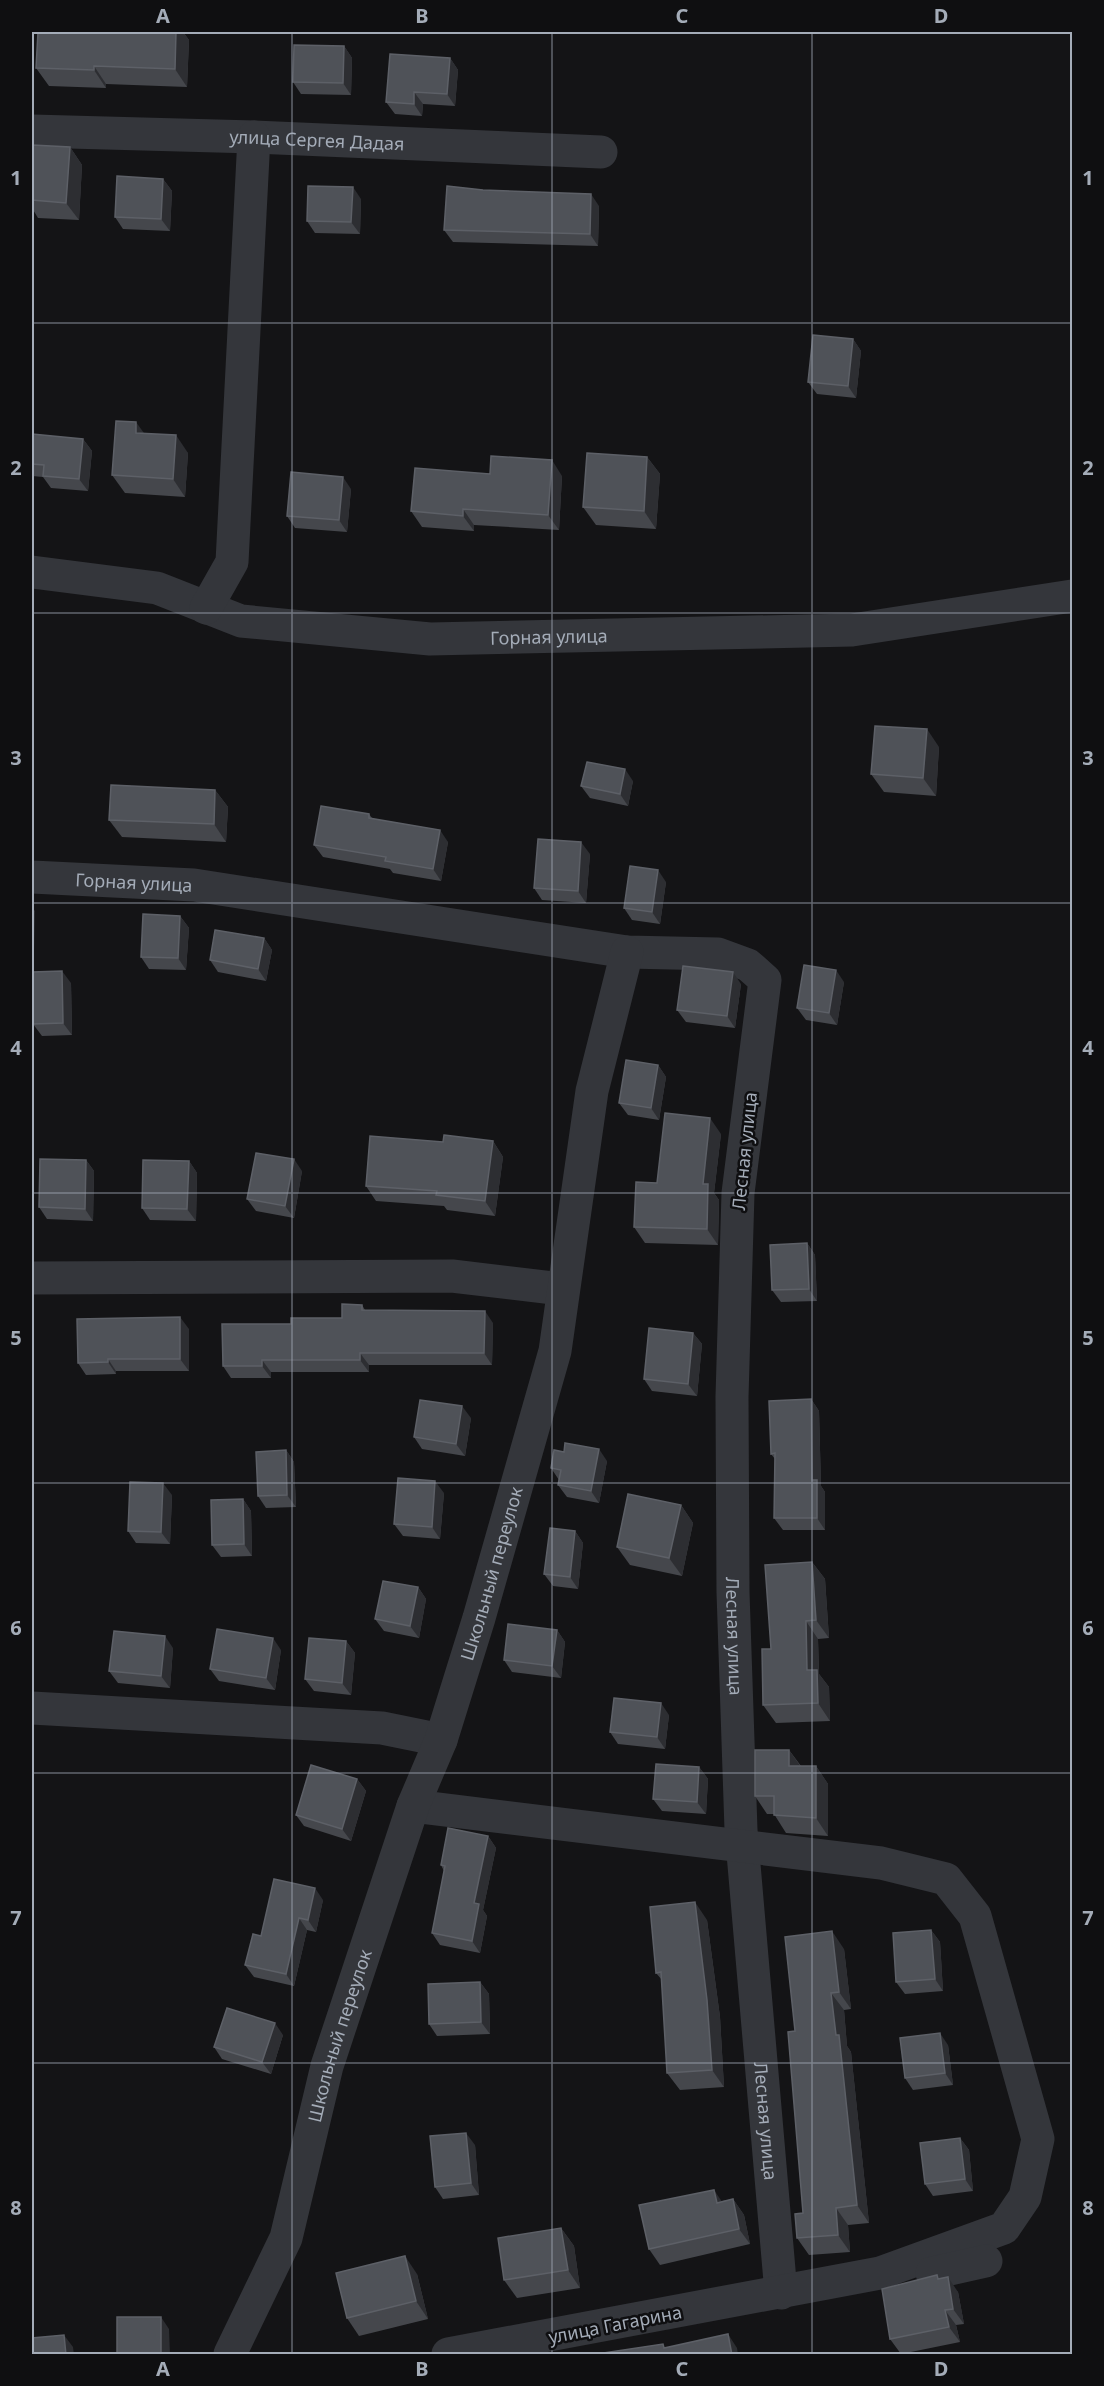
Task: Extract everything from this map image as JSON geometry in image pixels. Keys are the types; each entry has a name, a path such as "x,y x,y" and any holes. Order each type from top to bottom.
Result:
{"street":[{"name":"улица Сергея Дадая","path":"32,131 254,137 601,152"},
{"path":"206,608 232,562 254,137"},
{"name":"Горная улица","path":"32,572 157,588 241,621 326,631 441,639 852,630 1072,596"},
{"name":"Горная улица","path":"32,877 194,885 627,952 718,954 748,965 765,980"},
{"name":"Школьный переулок","path":"230,2355 286,2238 327,2066 413,1806 441,1740 479,1618 555,1351 592,1091 627,952"},
{"name":"Лесная улица","path":"765,980 738,1193 733,1592 742,1844 781,2293"},
{"path":"32,1278 452,1276 562,1290"},
{"path":"32,1708 382,1728 441,1740"},
{"path":"413,1806 742,1844 881,1863 946,1879 975,1916 1038,2139 1025,2197 1004,2228 880,2273 781,2293"},
{"path":"781,2293 898,2281 986,2260"},
{"name":"улица Гагарина","path":"448,2355 781,2293"}],"building":[{"path":"38,32 176,32 175,69 94,66 94,70 36,68"},
{"path":"294,45 344,46 343,83 293,82"},
{"path":"390,54 450,58 447,94 414,92 414,104 386,102"},
{"path":"32,145 70,147 66,203 32,200"},
{"path":"117,176 163,179 161,219 115,217"},
{"path":"308,186 353,187 351,222 307,221"},
{"path":"447,186 483,190 591,194 590,234 444,230"},
{"path":"813,335 853,339 848,386 808,382"},
{"path":"116,421 136,422 136,433 176,435 173,479 112,475"},
{"path":"32,434 83,439 79,479 43,476 44,465 32,464"},
{"path":"587,453 647,457 644,511 583,507"},
{"path":"491,456 552,460 548,515 463,509 463,516 411,511 415,468 490,474"},
{"path":"291,472 343,477 339,520 287,516"},
{"path":"875,726 927,729 923,778 871,774"},
{"path":"587,762 625,769 620,794 581,786"},
{"path":"111,785 215,790 214,824 109,820"},
{"path":"321,806 369,814 369,818 440,830 433,869 385,861 386,857 314,845"},
{"path":"538,839 581,842 578,891 534,888"},
{"path":"630,866 658,870 652,912 624,908"},
{"path":"143,914 180,916 178,958 141,957"},
{"path":"215,930 264,938 258,969 210,960"},
{"path":"804,965 836,970 829,1013 797,1008"},
{"path":"683,966 733,972 727,1016 677,1010"},
{"path":"62,971 63,1023 33,1024 32,972"},
{"path":"626,1060 658,1065 651,1108 619,1103"},
{"path":"665,1113 710,1118 703,1184 708,1184 707,1229 634,1227 636,1182 657,1183"},
{"path":"444,1135 493,1141 485,1201 436,1195 437,1191 366,1186 370,1136 443,1142"},
{"path":"256,1153 294,1159 285,1206 247,1199"},
{"path":"40,1159 86,1160 85,1209 39,1207"},
{"path":"143,1160 189,1161 187,1209 142,1208"},
{"path":"807,1243 809,1289 772,1290 770,1245"},
{"path":"342,1304 362,1305 362,1310 485,1311 484,1353 360,1353 360,1360 262,1360 262,1366 223,1366 222,1324 291,1324 291,1318 342,1318"},
{"path":"180,1317 180,1359 108,1359 108,1362 78,1363 77,1319"},
{"path":"649,1328 693,1333 688,1384 644,1379"},
{"path":"811,1399 812,1480 817,1480 817,1518 774,1518 775,1453 771,1454 769,1401"},
{"path":"420,1400 462,1406 456,1444 414,1437"},
{"path":"565,1443 599,1449 591,1491 558,1485 561,1470 551,1468 554,1450 564,1452"},
{"path":"286,1450 287,1495 258,1496 256,1452"},
{"path":"398,1478 435,1481 432,1527 394,1524"},
{"path":"130,1482 163,1483 161,1532 128,1531"},
{"path":"628,1494 681,1505 669,1558 617,1547"},
{"path":"243,1499 244,1544 212,1545 211,1500"},
{"path":"550,1528 575,1531 570,1577 544,1574"},
{"path":"812,1562 816,1620 806,1621 807,1670 817,1670 818,1703 763,1705 762,1649 771,1649 765,1565"},
{"path":"383,1581 418,1587 410,1626 375,1619"},
{"path":"508,1624 557,1630 552,1666 504,1660"},
{"path":"217,1629 273,1638 266,1678 210,1669"},
{"path":"114,1631 165,1636 161,1676 109,1671"},
{"path":"309,1638 346,1641 342,1683 305,1679"},
{"path":"614,1698 661,1703 657,1737 610,1732"},
{"path":"755,1750 789,1750 789,1766 816,1766 816,1818 774,1815 774,1796 755,1796"},
{"path":"656,1764 699,1767 697,1802 653,1799"},
{"path":"311,1765 357,1779 342,1829 296,1815"},
{"path":"448,1828 488,1836 474,1903 479,1904 472,1941 432,1933 445,1866 441,1865"},
{"path":"274,1879 315,1888 308,1920 299,1918 286,1974 245,1965 253,1934 261,1936"},
{"path":"695,1902 707,2000 712,2070 667,2073 661,1972 656,1973 650,1907"},
{"path":"931,1930 935,1979 896,1982 893,1933"},
{"path":"832,1931 839,1992 831,1993 836,2035 839,2035 857,2205 836,2208 838,2235 797,2238 795,2214 803,2213 788,2032 795,2031 785,1937"},
{"path":"480,1982 481,2022 429,2024 428,1984"},
{"path":"227,2008 275,2023 262,2062 214,2047"},
{"path":"940,2033 945,2073 905,2078 900,2038"},
{"path":"466,2133 471,2183 435,2187 430,2136"},
{"path":"960,2138 965,2179 925,2184 920,2143"},
{"path":"714,2190 717,2203 733,2199 739,2229 649,2249 639,2205"},
{"path":"561,2228 568,2270 504,2280 498,2238"},
{"path":"405,2256 416,2301 347,2318 336,2273"},
{"path":"937,2275 938,2279 948,2277 953,2309 945,2310 949,2327 890,2339 882,2289"},
{"path":"117,2317 161,2317 161,2355 117,2355"},
{"path":"728,2334 732,2355 590,2355 663,2344 664,2348"},
{"path":"64,2335 66,2355 32,2355 32,2338"}]}
